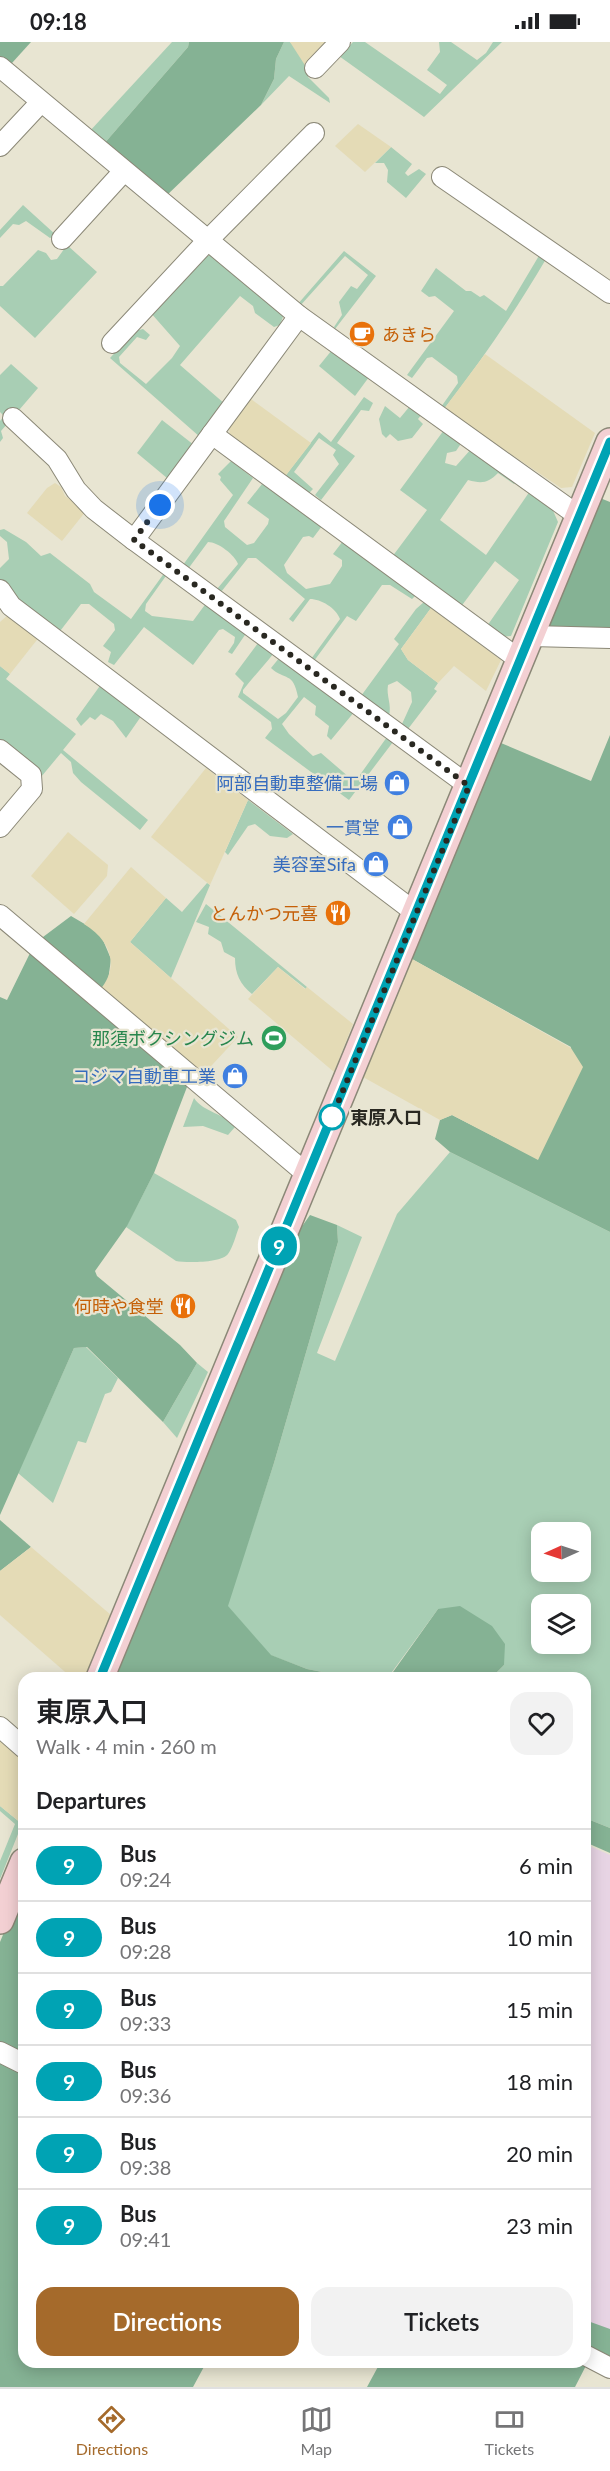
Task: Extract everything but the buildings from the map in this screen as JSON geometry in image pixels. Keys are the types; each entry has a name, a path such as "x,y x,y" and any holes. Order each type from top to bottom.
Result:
{"main road":[{"path":"102,1672 610,442"},
{"path":"1,1917 18,1876"}],"street":[{"path":"315,68 340,42"},
{"path":"0,67 299,316 580,517"},
{"path":"0,146 41,102"},
{"path":"112,343 208,240 314,133"},
{"path":"62,239 124,171"},
{"path":"442,177 610,293"},
{"path":"134,540 299,316"},
{"path":"14,418 57,459 76,490 93,508 469,786"},
{"path":"212,435 526,649 610,638"},
{"path":"4,604 416,913"},
{"path":"0,750 31,775 32,789 0,827"},
{"path":"1,918 308,1174"},
{"path":"0,1727 18,1743"},
{"path":"0,2052 18,2061"},
{"path":"591,2358 610,2368"}],"shaded area":[{"path":"591,1847 610,1855 610,2359 591,2350"}],"green space":[{"path":"0,42 31,42 12,63 0,70"},
{"path":"172,42 189,42 188,47 103,145 89,132"},
{"path":"189,42 284,42 276,59 274,79 261,105 165,197 103,145 188,47"},
{"path":"284,42 290,42 297,49 305,63 308,77 329,98 330,103 289,76 261,105 274,79 276,59"},
{"path":"353,42 365,42 440,94 447,85 427,70 440,52 439,42 451,42 477,60 486,53 493,42 502,42 424,117 339,56"},
{"path":"391,147 412,164 405,173 408,176 419,169 426,174 406,198 387,182 388,170 384,163 375,163"},
{"path":"23,205 56,235 50,238 26,221 19,225 13,224 0,238 0,230"},
{"path":"67,245 97,272 35,338 0,306 0,286 3,286 38,250 46,253 51,260 57,259"},
{"path":"344,251 376,276 335,329 342,315 339,302 351,286 357,289 368,275 345,256 299,307 297,305"},
{"path":"540,254 546,259 534,279 497,336 444,409 441,407 458,383 457,376 432,357 427,358 412,378 407,375 454,311 435,296 429,297 421,291 436,268 466,291 471,291 480,297 484,295 506,311"},
{"path":"212,255 284,314 280,325 274,327 255,313 253,306 240,296 180,365 225,404 200,437 110,358 135,331 143,329 150,335 146,340 137,337 119,357 120,363 146,384 172,358 180,346 150,312 201,257"},
{"path":"332,350 369,377 355,396 319,366"},
{"path":"11,364 38,388 1,431 3,438 0,442 0,421 4,416 0,412 0,375"},
{"path":"364,397 373,403 369,411 361,410 337,443 355,456 321,500 315,495 339,464 333,455 336,450 319,438 294,472 313,489 306,496 283,479 319,432 331,442"},
{"path":"385,406 400,418 410,406 422,414 418,419 423,424 412,438 398,441 390,434 386,438 382,434 379,419"},
{"path":"162,420 194,445 167,478 137,453"},
{"path":"444,430 462,442 456,451 447,453 445,463 456,466 472,448 517,481 514,484 498,473 484,482 468,480 440,520 486,555 530,491 551,506 558,522 511,636 502,637 487,626 519,580 495,561 460,608 392,557 427,510 400,490"},
{"path":"231,461 253,478 224,521 225,527 247,545 254,543 268,524 269,519 247,503 262,484 322,526 313,538 303,537 284,565 287,573 306,589 330,584 342,566 342,560 333,554 343,541 415,596 412,599 390,585 382,585 356,621 347,616 314,661 311,659 340,619 328,605 310,599 293,622 289,619 305,599 256,558 248,558 221,592 217,589 238,564 230,553 212,543 208,542 188,569 183,565 233,495 220,480 221,477 218,474"},
{"path":"600,498 610,502 610,630 546,627"},
{"path":"4,529 26,542 41,556 50,553 90,584 94,592 131,619 165,572 168,573 146,604 145,611 152,616 193,621 207,602 247,632 232,654 228,652 235,637 223,629 219,630 193,665 144,627 114,665 108,662 111,652 103,646 115,630 114,624 89,604 81,604 57,635 0,583 0,568 9,559 7,542 0,536 0,530"},
{"path":"424,602 431,608 401,649 408,660 438,683 434,689 437,691 408,729 402,724 412,702 411,692 397,681 388,685 389,716 361,696 399,644 394,639 416,609"},
{"path":"258,643 273,654 243,690 243,693 278,719 286,713 298,697 294,683 271,668 280,657 355,711 331,740 327,736 329,726 315,715 316,706 304,697 282,724 289,734 313,756 321,753 350,778 357,779 387,737 393,742 349,800 265,738 272,729 271,722 238,697 244,683 235,674"},
{"path":"0,666 10,674 6,679 76,734 63,750 148,820 140,830 81,782 73,773 71,762 61,753 41,777 0,744"},
{"path":"102,683 142,715 126,738 113,721 101,714 95,720 90,717 81,726 76,719"},
{"path":"610,735 610,1232 450,1152 435,1139 440,1120 452,1115 538,1159 571,1047 412,959 501,743 591,781"},
{"path":"248,800 293,834 287,838 270,836 255,824 248,826 228,855 225,852"},
{"path":"207,883 210,885 171,978 130,942 166,898 182,912"},
{"path":"206,904 307,987 306,989 278,967 252,994 239,978 235,958 224,952 221,942 208,934 209,927 196,922"},
{"path":"71,916 100,933 111,959 108,981 94,997 185,1074 187,1087 154,1173 127,1226 95,1271 97,1276 180,1345 197,1363 163,1422 87,1347 74,1348 0,1515 0,997 7,1000 32,949 43,937"},
{"path":"194,1098 203,1107 231,1122 235,1127 228,1135 203,1126 183,1127"},
{"path":"450,1152 610,1232 610,1828 591,1820 591,1672 497,1672 504,1665 438,1609 392,1672 322,1672 307,1669 270,1655 227,1606 274,1463 338,1242 337,1225 362,1237 317,1353 335,1361 397,1214"},
{"path":"154,1173 236,1220 239,1227 228,1254 212,1261 176,1261 126,1227"},
{"path":"310,1215 337,1225 338,1242 274,1463 228,1606 271,1655 307,1669 322,1672 113,1672 296,1235"},
{"path":"86,1347 118,1378 111,1392 105,1394 86,1443 78,1441 53,1503 18,1473 74,1348"},
{"path":"197,1363 208,1372 177,1438 163,1422"},
{"path":"0,1520 31,1547 0,1571"},
{"path":"460,1606 492,1626 505,1644 504,1665 497,1672 393,1672 438,1609"},
{"path":"0,1806 18,1821 18,1834 0,1879 0,1861 15,1824 0,1811"},
{"path":"591,1820 610,1828 610,1853 591,1845"},
{"path":"18,1898 18,2368 203,2368 193,2387 0,2387 0,1942"},
{"path":"591,2322 610,2329 610,2363 592,2354 591,2356"},
{"path":"377,2368 585,2368 575,2387 367,2387"}],"sand":[{"path":"290,42 333,42 308,70"},
{"path":"358,124 391,147 365,172 335,146"},
{"path":"485,354 595,433 572,487 561,488 444,409"},
{"path":"251,399 311,443 283,479 230,439 229,427"},
{"path":"55,483 61,487 65,496 86,511 62,541 27,513 47,488"},
{"path":"431,608 501,660 486,691 454,666 438,683 408,660 401,649"},
{"path":"8,615 40,636 10,674 0,666 0,622"},
{"path":"206,768 248,800 210,885 151,837"},
{"path":"68,832 108,865 107,876 74,914 31,876"},
{"path":"131,867 166,898 130,942 238,1037 200,1078 99,991 110,972 110,954 100,938 84,924"},
{"path":"412,959 571,1048 583,1067 538,1160 452,1115 440,1120 363,1077"},
{"path":"278,967 353,1024 334,1072 248,999"},
{"path":"31,1547 111,1615 87,1672 65,1672 0,1615 0,1571"},
{"path":"0,1734 18,1750 18,1821 0,1806"}],"bus line":[{"name":"9","path":"102,1672 610,442"}],"place":[{"name":"あきら","path":"362,334"},
{"name":"阿部自動車整備工場","path":"397,783"},
{"name":"一貫堂","path":"400,827"},
{"name":"美容室Sifa","path":"376,864"},
{"name":"とんかつ元喜","path":"338,913"},
{"name":"那須ボクシングジム","path":"274,1038"},
{"name":"コジマ自動車工業","path":"235,1076"},
{"name":"東原入口","path":"332,1117"},
{"name":"何時や食堂","path":"183,1306"}],"route":[{"path":"160,505 134,540 469,786 332,1117"}]}
